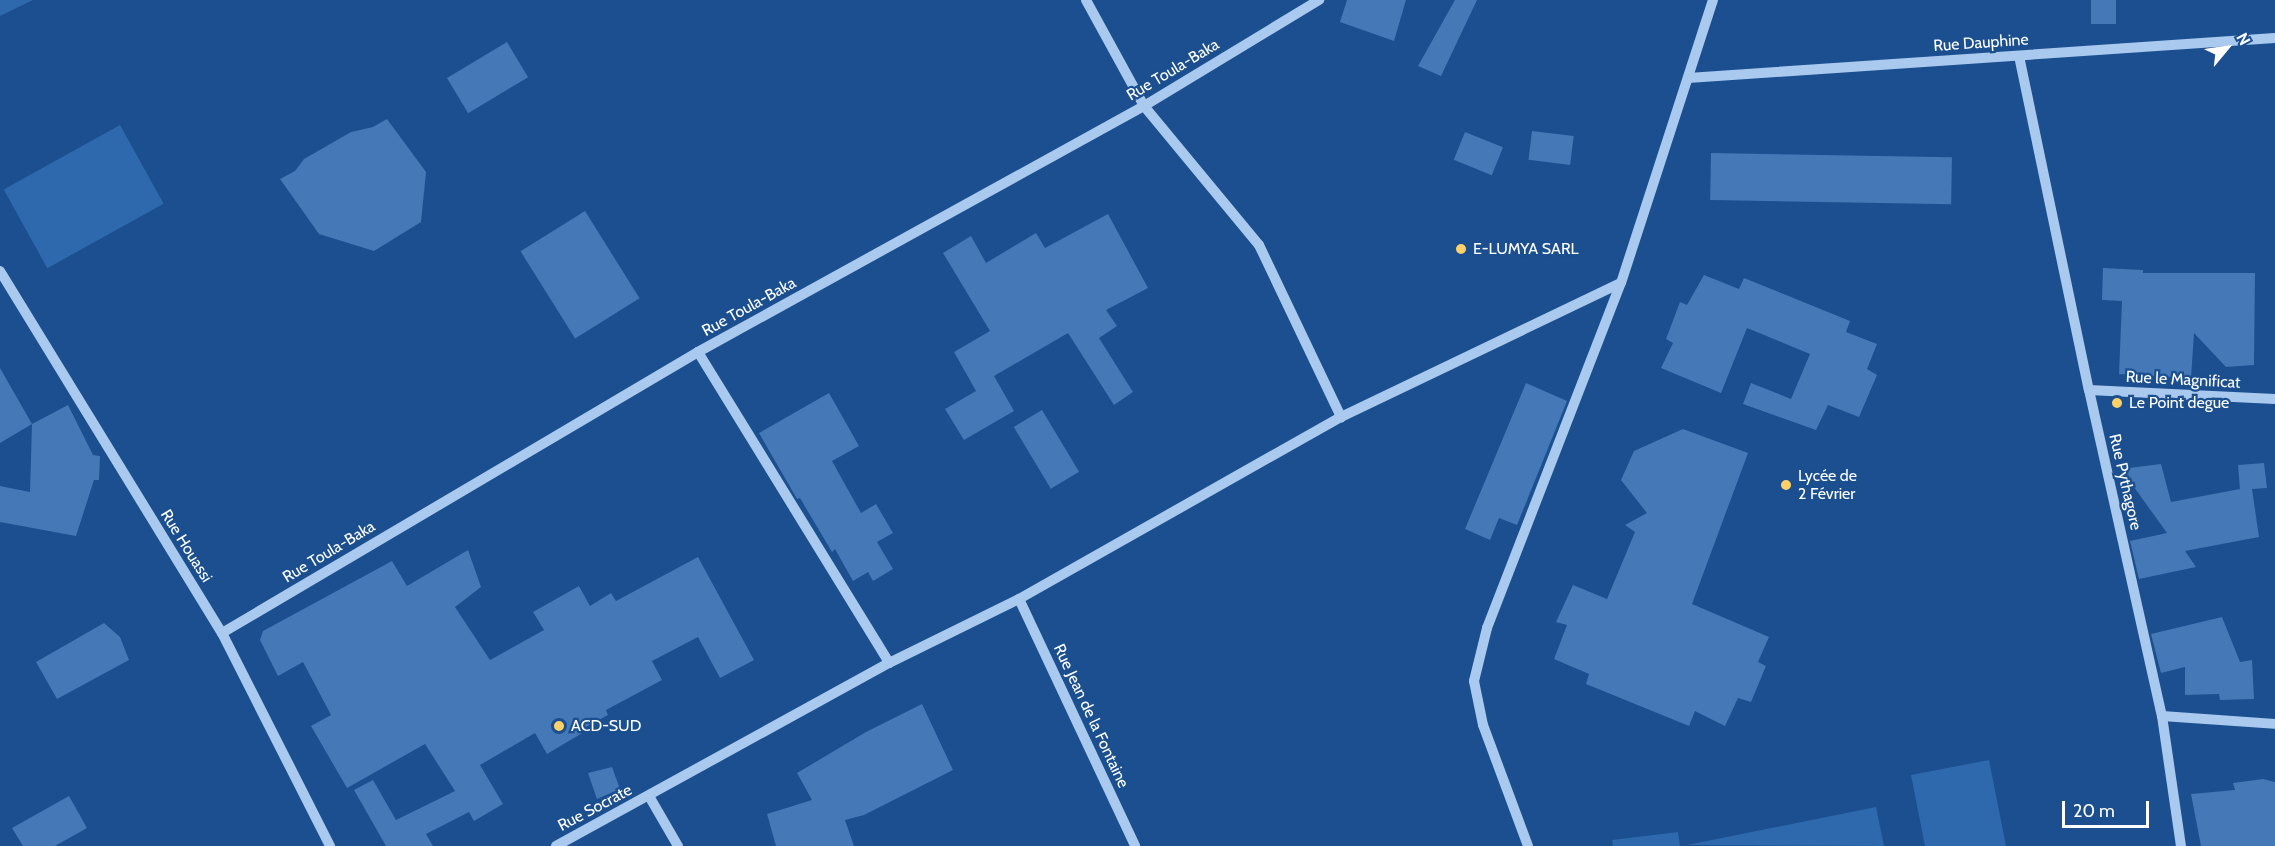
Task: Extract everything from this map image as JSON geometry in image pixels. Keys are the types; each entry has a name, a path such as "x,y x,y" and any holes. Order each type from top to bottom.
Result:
{"street":[{"path":"1086,0 1144,106 1259,245 1341,417"},
{"name":"Rue Toula-Baka","path":"222,633 698,352 1144,106 1294,13 1319,0"},
{"path":"1528,846 1483,725 1474,681 1486,628 1621,283 1713,0"},
{"name":"Rue Dauphine","path":"1688,78 2275,38"},
{"name":"Rue Pythagore","path":"2019,56 2089,390 2162,716 2181,846"},
{"name":"Rue Houassi","path":"0,270 222,633 330,846"},
{"name":"Rue Socrate","path":"556,846 889,663 1019,599 1341,417 1621,283"},
{"path":"698,352 889,663"},
{"name":"Rue le Magnificat","path":"2089,390 2275,399"},
{"name":"Rue Jean de la Fontaine","path":"1019,599 1135,846"},
{"path":"2162,716 2275,723"},
{"path":"649,796 678,846"}],"shaded area":[{"path":"0,0 33,0 0,16"},
{"path":"120,125 164,204 47,268 4,189"},
{"path":"1989,760 2006,846 1925,846 1911,775"},
{"path":"1876,807 1884,846 1687,845"},
{"path":"1678,832 1680,846 1613,846 1612,840"}],"building":[{"path":"1347,0 1406,0 1394,41 1340,22"},
{"path":"1455,0 1477,0 1441,76 1418,66"},
{"path":"2091,0 2116,0 2116,24 2091,24"},
{"path":"507,42 528,77 468,113 447,78"},
{"path":"387,119 426,172 421,222 374,251 319,234 280,179 295,171 304,159 351,132 373,127"},
{"path":"1532,131 1574,136 1570,165 1528,160"},
{"path":"1465,132 1503,147 1492,175 1454,160"},
{"path":"1711,153 1952,157 1951,204 1710,200"},
{"path":"585,211 640,298 575,339 521,251"},
{"path":"1108,214 1148,288 1106,310 1117,326 1099,338 1133,392 1114,405 1068,333 994,376 1014,411 964,440 945,409 976,391 954,352 990,331 943,253 971,236 986,263 1036,233 1045,248"},
{"path":"2103,268 2143,270 2143,273 2255,273 2254,365 2226,367 2194,333 2191,378 2119,374 2122,301 2102,300"},
{"path":"1704,275 1739,289 1744,278 1850,321 1846,332 1877,344 1867,369 1877,375 1859,417 1828,405 1816,430 1743,404 1751,383 1791,399 1810,354 1747,328 1721,393 1661,368 1673,343 1666,339 1680,302 1687,305"},
{"path":"0,368 32,424 0,443"},
{"path":"1526,383 1567,401 1517,525 1499,518 1490,540 1465,529"},
{"path":"829,393 859,446 832,461 861,513 876,504 893,533 877,542 893,569 873,581 868,572 853,581 835,549 832,552 800,498 797,499 759,433"},
{"path":"68,405 93,455 100,456 99,480 94,480 76,536 0,522 0,486 30,492 32,424"},
{"path":"1042,410 1079,472 1051,489 1014,427"},
{"path":"1683,429 1748,453 1692,604 1769,637 1758,662 1766,666 1751,702 1738,698 1725,726 1695,711 1689,726 1586,684 1589,674 1554,659 1567,625 1556,622 1573,585 1607,599 1635,532 1625,525 1647,513 1621,480 1634,451"},
{"path":"2264,463 2267,488 2252,489 2259,537 2185,551 2196,567 2139,579 2130,541 2167,533 2121,469 2161,464 2171,502 2240,489 2238,465"},
{"path":"468,550 481,587 455,607 490,660 544,630 533,612 579,586 590,606 611,593 616,601 698,557 754,660 720,678 698,637 652,661 662,680 606,710 608,715 582,729 584,732 547,754 535,733 480,765 503,804 474,821 469,812 426,834 433,846 386,846 354,790 373,780 396,820 455,791 425,744 347,788 311,726 331,715 303,662 278,676 260,640 263,631 392,561 407,586"},
{"path":"2222,617 2240,662 2252,660 2254,699 2220,700 2219,694 2185,695 2185,667 2161,673 2151,634"},
{"path":"104,623 120,637 129,660 57,699 36,662"},
{"path":"922,704 953,770 864,815 845,820 854,846 776,846 767,814 812,800 797,773 866,732"},
{"path":"612,767 620,789 597,799 588,773"},
{"path":"2263,779 2275,782 2275,846 2201,846 2191,794 2235,790 2233,783"},
{"path":"69,796 87,828 55,846 23,846 12,828"}],"place":[{"name":"E-LUMYA SARL","path":"1461,249"},
{"name":"Le Point degue","path":"2117,403"},
{"name":"Lycée de 2 Février","path":"1786,485"},
{"name":"ACD-SUD","path":"559,726"}]}
